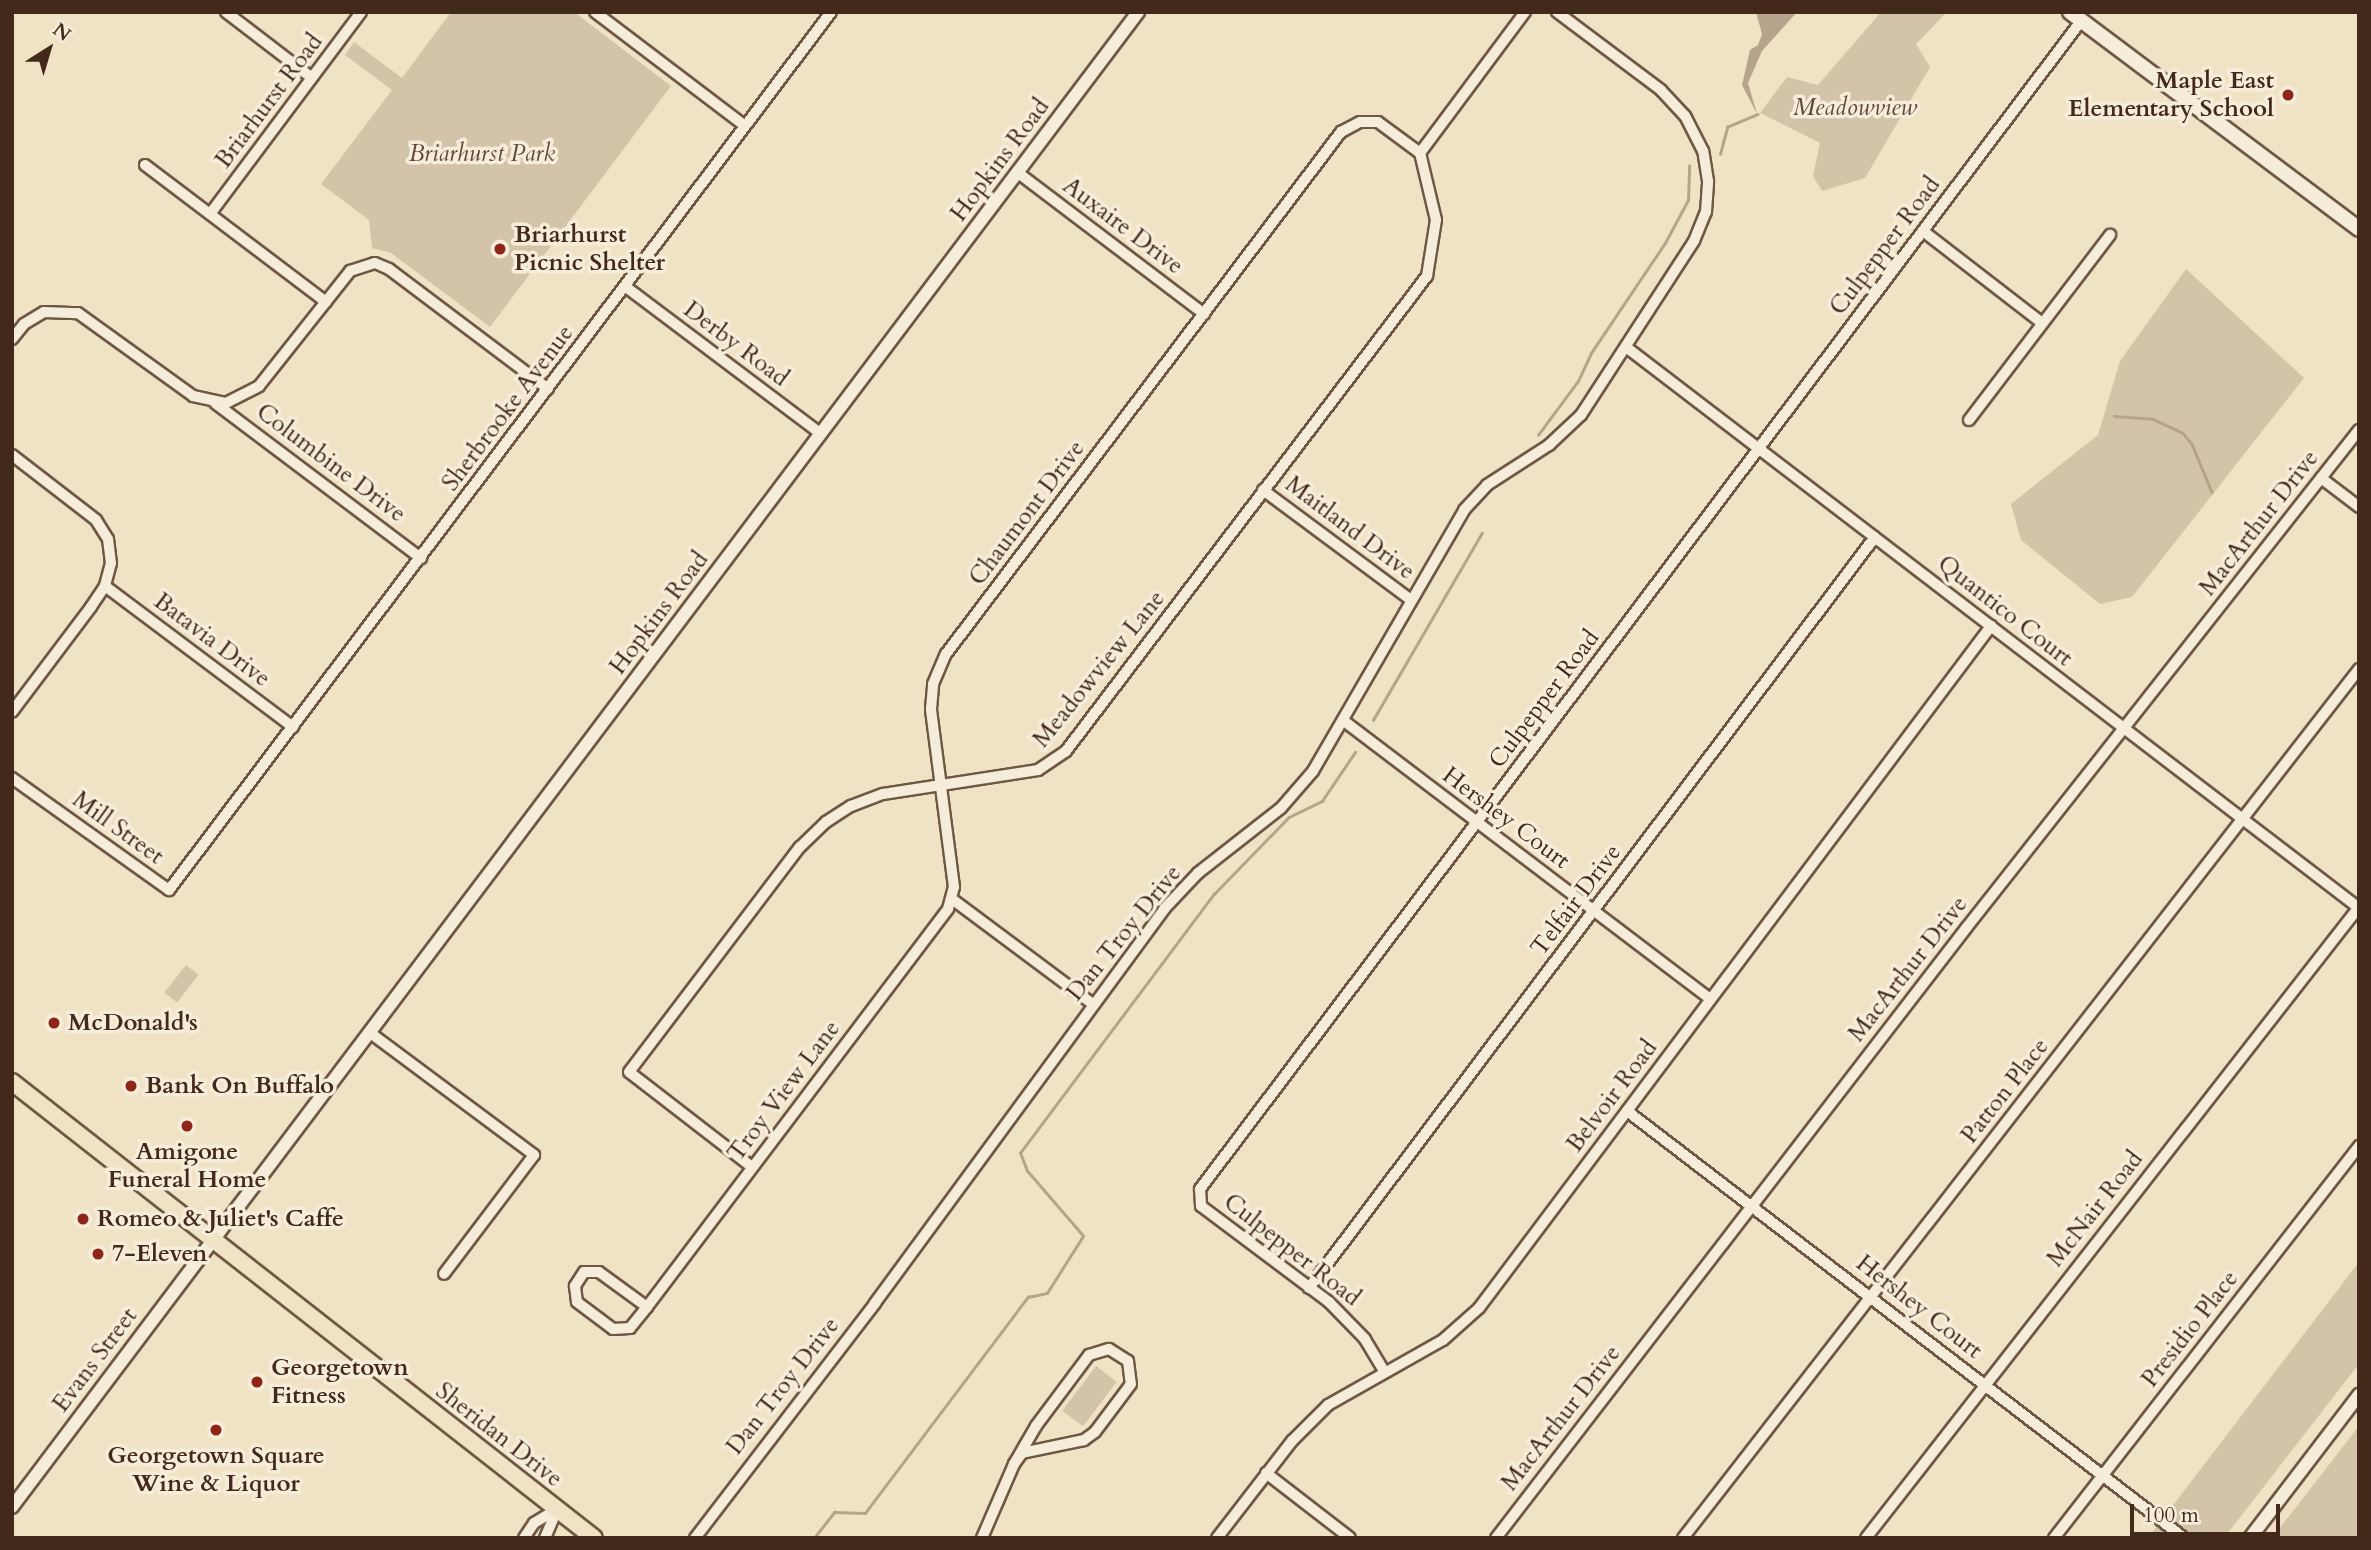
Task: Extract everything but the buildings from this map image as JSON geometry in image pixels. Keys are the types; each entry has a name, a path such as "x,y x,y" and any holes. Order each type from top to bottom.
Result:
{"main road":[{"path":"2076,17 2359,229"},
{"name":"Sheridan Drive","path":"12,1082 594,1538"}],"street":[{"path":"226,12 312,78"},
{"name":"Briarhurst Road","path":"210,214 361,12"},
{"path":"595,12 745,126"},
{"name":"Sherbrooke Avenue","path":"216,827 831,12"},
{"name":"Hopkins Road","path":"212,1238 1139,12"},
{"name":"Dan Troy Drive","path":"695,1538 875,1303 1093,1004 1180,891 1294,794 1344,721 1411,600 1475,496 1566,431 1626,347 1701,227 1708,196 1707,168 1696,135 1674,102 1557,12"},
{"path":"1420,153 1522,13"},
{"name":"Culpepper Road","path":"1384,1371 1348,1320 1201,1206 1200,1189 1923,231 2076,17"},
{"name":"Chaumont Drive","path":"953,899 939,787 932,696 946,654 1341,132 1360,122 1378,122 1420,153"},
{"name":"Meadowview Lane","path":"752,1167 629,1072 812,834 867,799 1038,770 1058,759 1427,276 1436,220 1420,153"},
{"path":"145,165 326,302"},
{"name":"Auxaire Drive","path":"1017,172 1204,314"},
{"path":"1923,231 2042,323"},
{"path":"1969,420 2110,235"},
{"path":"215,403 238,400 260,386 357,266 382,265 548,388"},
{"name":"Derby Road","path":"626,287 821,434"},
{"name":"Columbine Drive","path":"12,339 24,324 44,312 78,313 193,396 215,403 421,558"},
{"name":"Quantico Court","path":"1626,347 2359,907"},
{"name":"MacArthur Drive","path":"1496,1538 1751,1205 2359,430"},
{"path":"12,456 103,529 111,550 105,586 12,712"},
{"path":"2321,478 2359,508"},
{"name":"Maitland Drive","path":"1263,490 1411,600"},
{"name":"Telfair Drive","path":"1309,1288 1875,537"},
{"name":"Batavia Drive","path":"105,586 293,727"},
{"name":"Belvoir Road","path":"1217,1538 1266,1473 1328,1405 1443,1340 1479,1308 1991,626"},
{"name":"Patton Place","path":"1683,1538 2359,669"},
{"name":"Hershey Court","path":"1344,721 1710,999"},
{"name":"Mill Street","path":"12,778 169,890 216,827"},
{"path":"953,899 1093,1004"},
{"name":"Troy View Lane","path":"647,1307 599,1272 584,1272 575,1286 577,1302 613,1329 630,1328 647,1307 953,899"},
{"name":"McNair Road","path":"1866,1538 2359,907"},
{"path":"369,1032 534,1155 444,1274"},
{"name":"Hershey Court","path":"1627,1111 2184,1538"},
{"name":"Presidio Place","path":"2054,1538 2359,1146"},
{"name":"Evans Street","path":"12,1507 212,1238"},
{"path":"982,1538 1014,1464 1036,1426 1089,1355 1109,1349 1128,1361 1131,1384 1095,1432 1084,1440 1022,1453 1014,1464"},
{"path":"2250,1538 2359,1395"},
{"path":"1266,1473 1350,1538"},
{"path":"524,1538 534,1523 557,1509"},
{"path":"545,1538 557,1509"}],"green space":[{"name":"Briarhurst Park","path":"451,12 574,12 671,86 490,327 391,253 372,248 369,220 321,184 392,90 345,55 354,42 402,78"},
{"name":"Meadowview","path":"1881,12 1947,12 1916,44 1930,67 1865,178 1822,191 1813,176 1820,143 1760,113 1787,77 1818,85"},
{"path":"2186,269 2304,378 2132,597 2100,604 2021,540 2011,504 2098,435 2120,361"},
{"path":"186,965 199,975 177,1002 164,993"},
{"path":"2359,1262 2359,1364 2224,1538 2148,1538"},
{"path":"1096,1366 1117,1382 1083,1426 1062,1411"},
{"path":"2359,1426 2359,1538 2272,1538"}],"shaded area":[{"path":"1756,12 1797,12 1762,51 1748,83 1757,114 1742,85 1750,50 1758,45 1762,34"}],"waterway":[{"path":"1720,154 1727,127 1757,114"},
{"path":"1538,435 1578,381 1591,353 1665,243 1688,200 1689,166"},
{"path":"2114,416 2153,419 2183,433 2192,444 2212,492"},
{"path":"1373,720 1482,533"},
{"path":"814,1538 834,1512 865,1513 1028,1297 1047,1293 1083,1236 1027,1171 1020,1153 1214,894 1289,817 1322,801 1355,752"}],"place":[{"name":"Maple East Elementary School","path":"2288,95"},
{"name":"Briarhurst Picnic Shelter","path":"500,249"},
{"name":"McDonald's","path":"54,1023"},
{"name":"Bank On Buffalo","path":"131,1086"},
{"name":"Amigone Funeral Home","path":"187,1126"},
{"name":"Romeo & Juliet's Caffe","path":"83,1219"},
{"name":"7-Eleven","path":"98,1254"},
{"name":"Georgetown Fitness","path":"257,1382"},
{"name":"Georgetown Square Wine & Liquor","path":"216,1430"}]}
